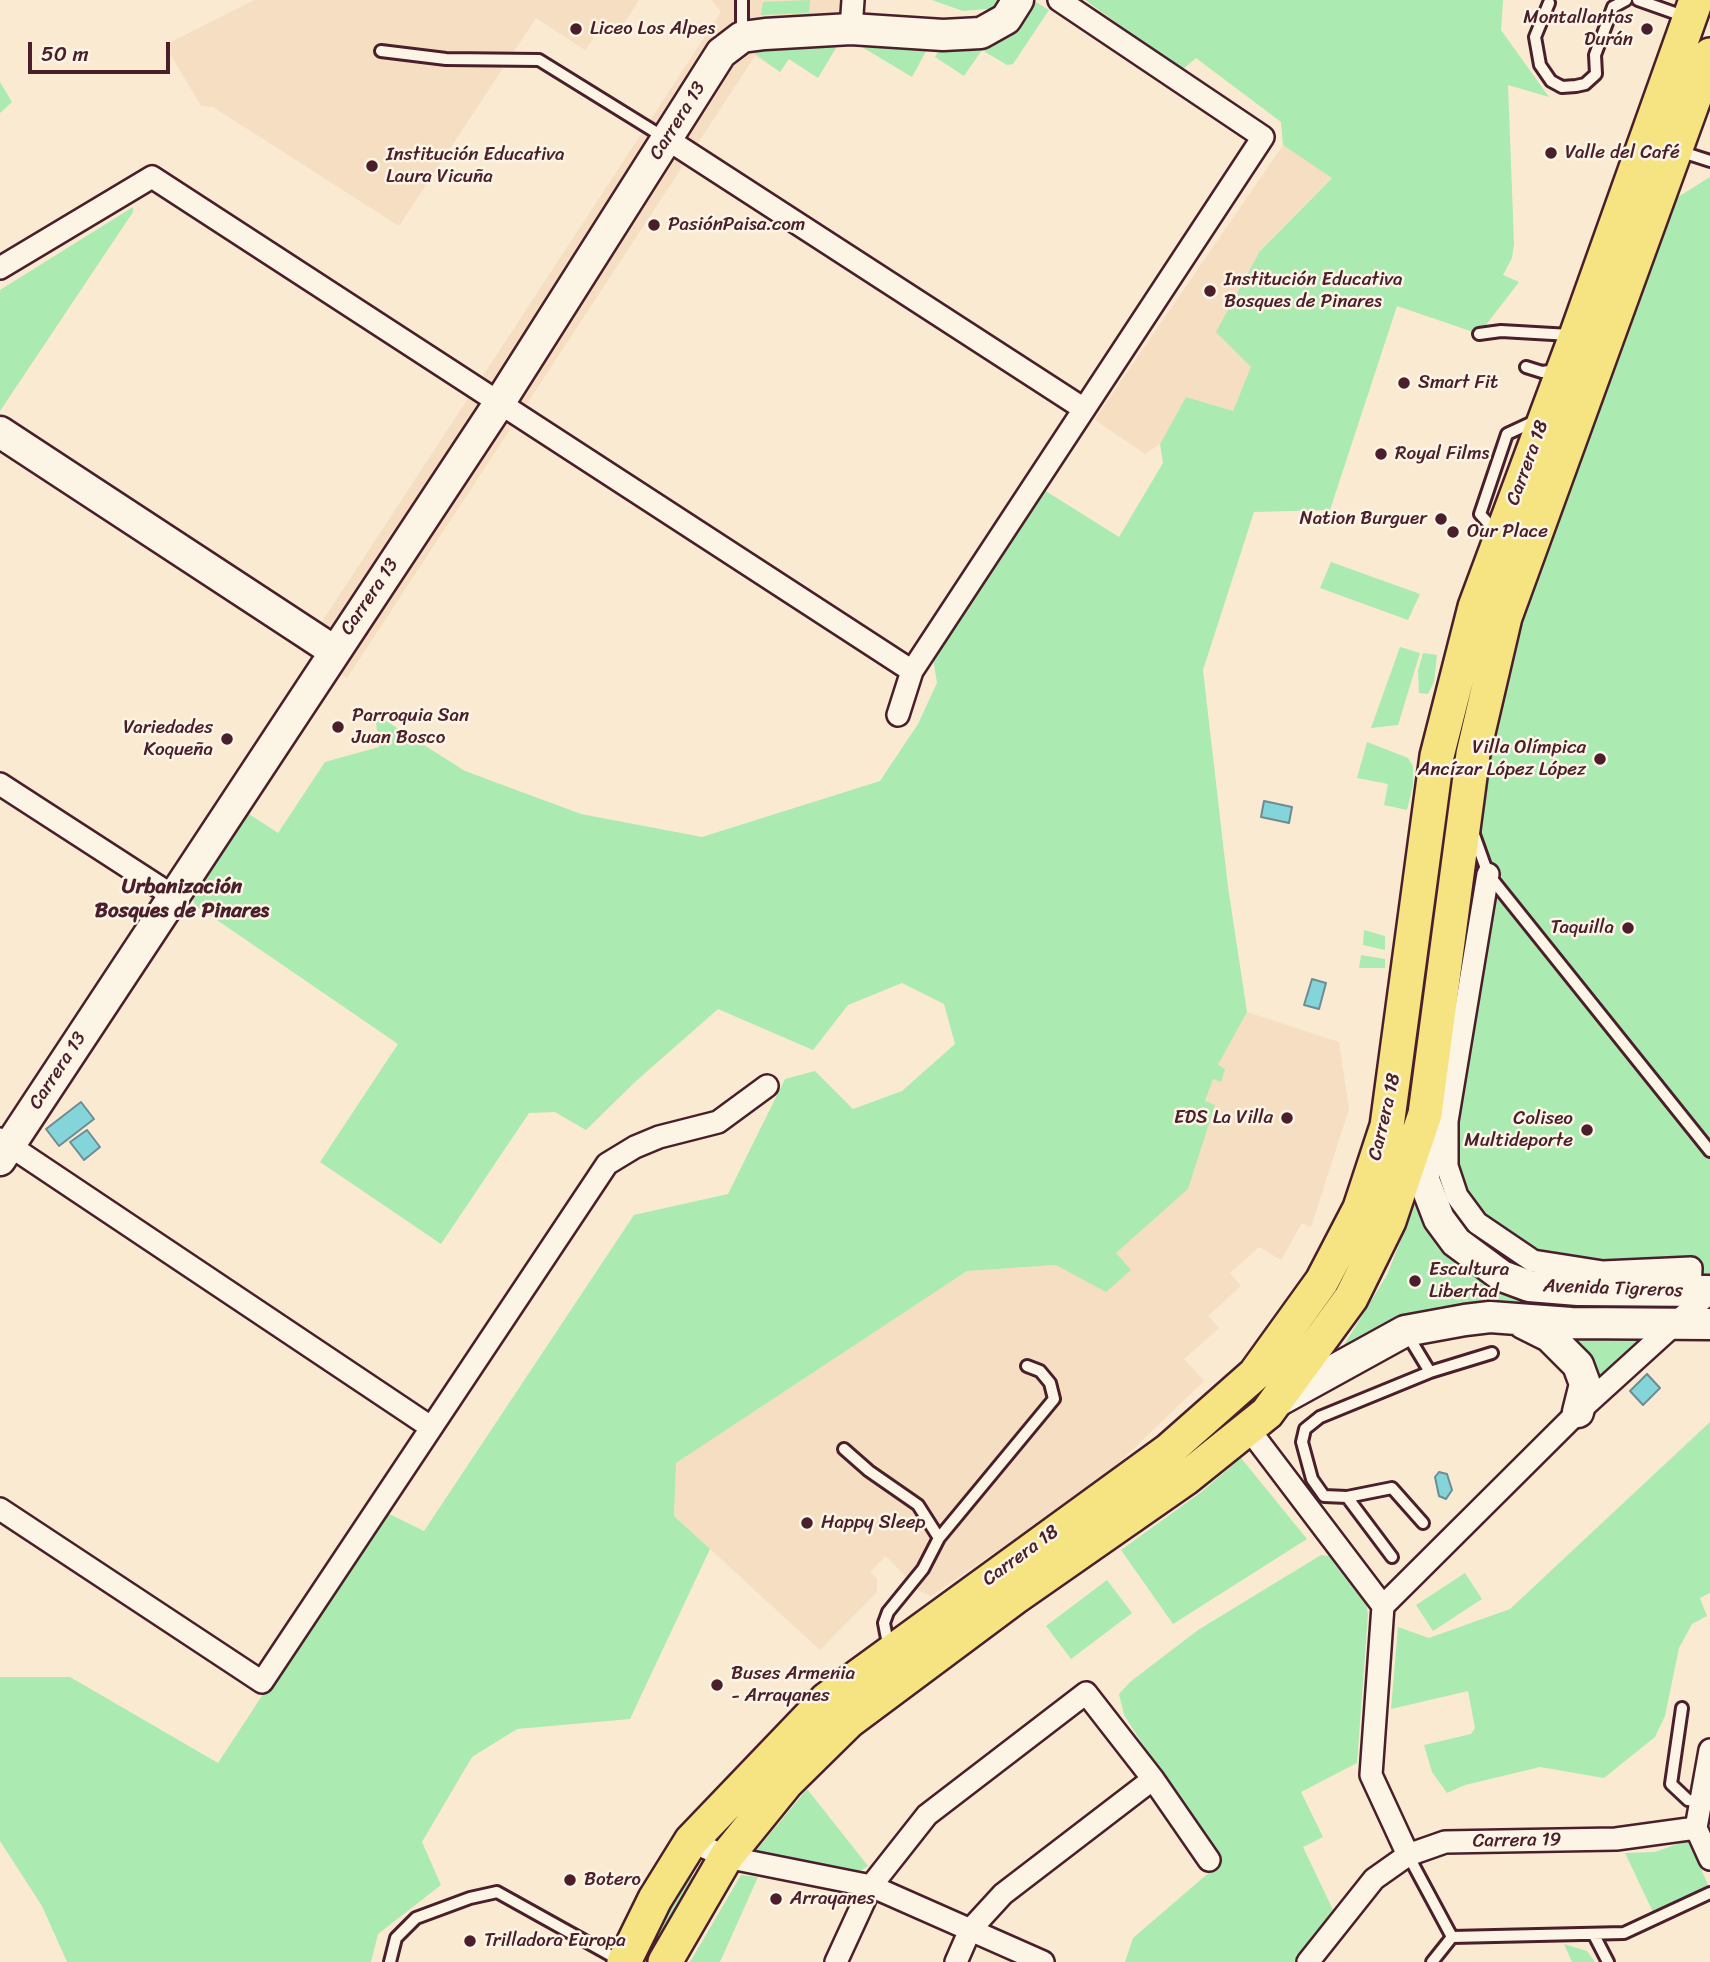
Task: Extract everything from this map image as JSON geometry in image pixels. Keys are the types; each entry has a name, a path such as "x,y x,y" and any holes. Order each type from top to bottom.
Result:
{"main road":[{"name":"Carrera 18","path":"624,1962 655,1899 691,1841 827,1699 1178,1441 1255,1374 1322,1281 1360,1208 1387,1126 1437,756 1475,607 1576,335 1692,9"},
{"name":"Carrera 18","path":"664,1962 726,1857 786,1783 849,1721 1014,1598 1186,1478 1248,1428 1278,1401 1351,1298 1389,1221 1425,1114 1467,817 1473,754 1505,617 1710,55"}],"street":[{"path":"898,715 912,671 1263,136 1059,0"},
{"path":"742,37 852,14 956,34 981,33 996,27 1012,10"},
{"name":"Carrera 13","path":"3,1148 500,402 721,53 742,37"},
{"path":"667,139 1084,409"},
{"path":"0,268 152,177 912,671"},
{"path":"0,432 334,651"},
{"path":"0,784 173,896"},
{"path":"1408,1855 1371,1775 1383,1606 1578,1412 1676,1324 1703,1291 1691,1268 1603,1272 1533,1261 1477,1223 1457,1196 1447,1166 1447,1121 1488,874"},
{"path":"0,1509 262,1682 429,1426 607,1164 635,1147 659,1137 718,1122 767,1086"},
{"name":"Avenida Tigreros","path":"1425,1114 1424,1181 1439,1219 1456,1242 1474,1258 1502,1276 1530,1286 1703,1291"},
{"path":"3,1148 429,1426"},
{"path":"1278,1401 1405,1331 1490,1317 1516,1320 1710,1324"},
{"path":"1516,1320 1549,1336 1578,1364 1585,1384 1578,1412"},
{"path":"1248,1428 1383,1606"},
{"path":"836,1962 871,1886 927,1815 1086,1693 1153,1779 1209,1860"},
{"path":"1710,1750 1703,1802 1696,1828 1710,1859"},
{"path":"956,1962 970,1930 1003,1894 1153,1779"},
{"name":"Carrera 19","path":"1308,1962 1374,1879 1408,1855 1445,1842 1616,1839 1696,1828"},
{"path":"691,1841 726,1857 871,1886 1043,1962"}],"lane":[{"path":"742,0 742,37"},
{"path":"1549,3 1535,37 1540,65 1551,81 1562,87 1585,84 1596,74 1595,55 1614,7 1626,0"},
{"path":"1638,0 1692,9"},
{"path":"381,51 446,59 539,60 667,139"},
{"path":"1675,150 1710,161"},
{"path":"1479,334 1501,331 1534,335 1576,335"},
{"path":"1526,367 1542,372 1563,369"},
{"path":"1467,817 1488,874 1710,1151"},
{"path":"1405,1331 1430,1372"},
{"path":"1423,1523 1392,1488 1331,1498 1319,1491 1306,1461 1302,1442 1305,1429 1320,1417 1430,1372 1492,1353"},
{"path":"890,1652 884,1623 888,1612 923,1569 939,1538 1055,1399 1050,1384 1040,1371 1027,1366"},
{"path":"844,1449 869,1471 918,1504 939,1538"},
{"path":"1347,1497 1392,1557"},
{"path":"1682,1708 1671,1784 1688,1800 1703,1802"},
{"path":"1408,1855 1452,1937"},
{"path":"390,1962 396,1938 416,1918 470,1898 498,1892 624,1962"},
{"path":"1452,1937 1624,1933 1710,1893"},
{"path":"1594,1935 1608,1962"},
{"path":"1432,1962 1452,1937"}],"shaded area":[{"name":"Institución Educativa Laura Vicuña","path":"254,0 639,0 618,33 603,24 585,50 536,18 399,226 213,107 201,106 165,45"},
{"path":"712,0 853,0 840,41 818,78 789,59 780,72 755,56 347,678 302,652 721,12"},
{"name":"Institución Educativa Bosques de Pinares","path":"1283,145 1332,177 1260,250 1252,367 1233,411 1186,397 1160,444 1145,454 1095,420"},
{"path":"1247,1012 1339,1042 1349,1109 1311,1227 1302,1223 1281,1260 1259,1247 1230,1273 1241,1286 1208,1316 1219,1328 1184,1359 1204,1381 1103,1478 931,1596 919,1591 886,1556 870,1572 877,1578 877,1592 820,1650 674,1516 676,1463 967,1271 1056,1265 1116,1253 1188,1189 1214,1106 1205,1102 1213,1079 1221,1082 1218,1065"}],"green space":[{"path":"810,0 809,13 761,15 763,2"},
{"path":"932,0 1002,0 998,8 963,11"},
{"path":"1085,0 1503,0 1501,30 1549,97 1508,85 1514,244 1512,258 1503,275 1519,282 1479,334 1397,306 1330,510 1254,512 1203,670 1228,887 1247,1012 1218,1065 1225,1069 1221,1082 1213,1079 1205,1101 1215,1105 1188,1189 1116,1253 1131,1270 1106,1292 1056,1265 967,1271 676,1463 674,1516 710,1549 630,1719 517,1729 472,1757 422,1842 441,1885 378,1934 371,1962 67,1962 42,1906 0,1841 0,1677 70,1677 218,1763 383,1511 424,1531 634,1215 728,1194 785,1079 815,1071 853,1109 902,1091 955,1044 944,1004 902,983 848,1005 813,1050 718,1009 635,1082 586,1130 555,1112 529,1113 441,1244 320,1162 398,1044 195,905 191,893 246,812 278,833 325,762 379,747 375,714 465,771 581,814 702,837 880,781 918,724 937,683 933,658 1044,490 1119,537 1163,463 1160,444 1186,397 1233,411 1251,367 1216,332 1260,251 1332,178 1283,145 1281,122 1196,58 1182,70"},
{"path":"1034,1 1049,10 1013,64 1007,65 982,50 964,76 935,57 942,45 982,49 1006,37 1018,30"},
{"path":"840,41 818,78 789,59 780,72 750,50"},
{"path":"857,44 930,44 912,77"},
{"path":"0,82 12,102 0,113"},
{"name":"Villa Olímpica Ancízar López López","path":"1710,177 1710,1291 1529,1286 1439,1219 1425,1114 1457,955 1498,703 1518,630 1678,197"},
{"path":"133,207 133,212 0,411 0,290"},
{"path":"1331,562 1420,594 1408,620 1320,588"},
{"path":"1400,647 1420,653 1398,725 1371,728"},
{"path":"1423,653 1437,655 1434,682 1428,694 1419,693 1418,671"},
{"path":"1367,742 1408,758 1413,766 1413,785 1407,810 1384,805 1388,784 1357,778"},
{"path":"1364,930 1385,936 1385,950 1363,945"},
{"path":"1361,955 1385,959 1385,968 1359,968"},
{"path":"1418,1197 1464,1265 1675,1300 1675,1307 1510,1305 1333,1363 1387,1275"},
{"path":"1563,1336 1642,1337 1595,1381"},
{"path":"1710,1422 1710,1593 1700,1598 1707,1616 1692,1624 1679,1648 1665,1716 1655,1737 1604,1778 1540,1767 1465,1785 1447,1793 1432,1772 1424,1745 1471,1734 1475,1728 1468,1691 1391,1709 1398,1627 1429,1638 1510,1609"},
{"path":"1241,1458 1307,1539 1173,1624 1121,1550 1200,1493"},
{"path":"1321,1555 1336,1557 1366,1601 1368,1615 1357,1763 1301,1792 1323,1837 1303,1847 1333,1910 1294,1962 1125,1962 1133,1938 1219,1864 1124,1715 1119,1694 1130,1682 1198,1630"},
{"path":"1465,1573 1482,1599 1433,1631 1416,1605"},
{"path":"1107,1580 1132,1613 1071,1659 1046,1626"},
{"path":"807,1789 868,1866 855,1874 755,1852"},
{"path":"1686,1841 1690,1843 1708,1885 1653,1912 1625,1853 1655,1852"},
{"path":"684,1872 694,1877 648,1962 636,1962"},
{"path":"741,1875 758,1877 720,1962 690,1962"},
{"path":"1564,1944 1587,1951 1595,1962 1572,1962"}],"water":[{"path":"1264,801 1292,807 1289,823 1261,817"},
{"path":"1312,979 1326,983 1319,1009 1304,1005"},
{"path":"81,1102 94,1119 59,1146 46,1129"},
{"path":"87,1130 100,1147 84,1160 70,1142"},
{"path":"1647,1374 1660,1388 1643,1405 1630,1391"},
{"path":"1439,1472 1447,1474 1452,1490 1446,1499 1439,1496 1435,1477"}],"place":[{"name":"Liceo Los Alpes","path":"576,29"},
{"name":"Montallantas Durán","path":"1647,29"},
{"name":"Valle del Café","path":"1551,153"},
{"name":"Institución Educativa Laura Vicuña","path":"372,166"},
{"name":"PasiónPaisa.com","path":"654,225"},
{"name":"Institución Educativa Bosques de Pinares","path":"1210,291"},
{"name":"Smart Fit","path":"1404,383"},
{"name":"Royal Films","path":"1381,454"},
{"name":"Nation Burguer","path":"1441,519"},
{"name":"Our Place","path":"1453,532"},
{"name":"Parroquia San Juan Bosco","path":"338,727"},
{"name":"Variedades Koqueña","path":"227,739"},
{"name":"Villa Olímpica Ancízar López López","path":"1600,759"},
{"name":"Taquilla","path":"1628,928"},
{"name":"EDS La Villa","path":"1287,1118"},
{"name":"Coliseo Multideporte","path":"1587,1130"},
{"name":"Escultura Libertad","path":"1415,1281"},
{"name":"Happy Sleep","path":"807,1523"},
{"name":"Buses Armenia - Arrayanes","path":"717,1685"},
{"name":"Botero","path":"570,1880"},
{"name":"Arrayanes","path":"776,1899"},
{"name":"Trilladora Europa","path":"470,1941"}],"district":[{"name":"Urbanización Bosques de Pinares","path":"182,900"}]}
